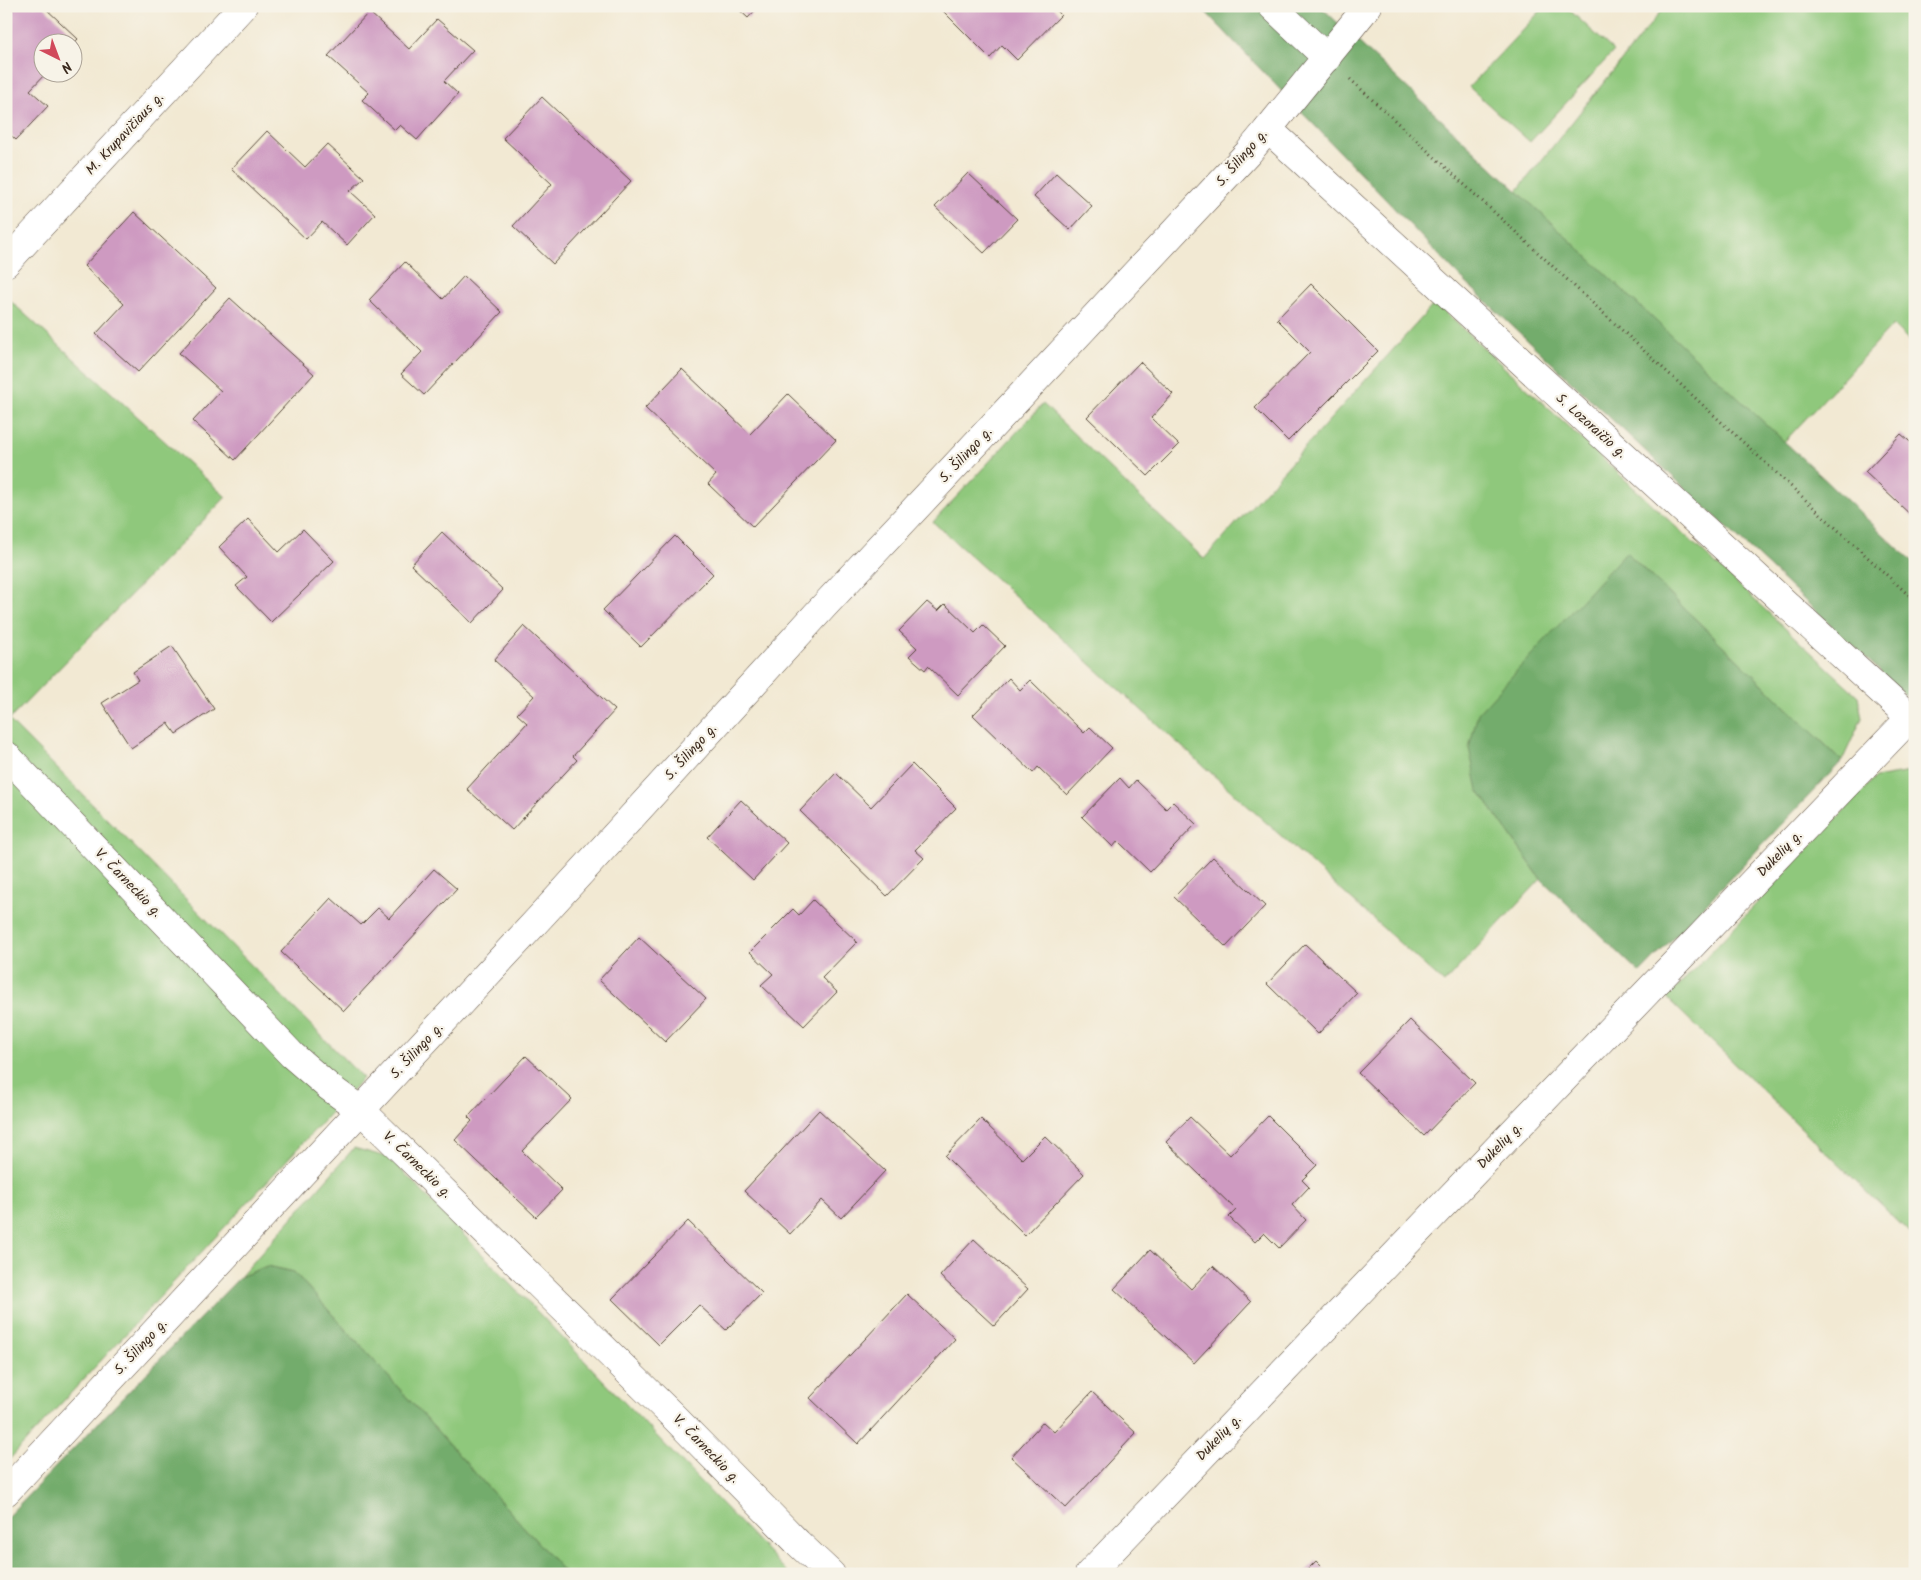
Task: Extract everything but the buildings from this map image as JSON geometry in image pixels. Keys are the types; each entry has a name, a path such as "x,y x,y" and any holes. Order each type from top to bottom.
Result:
{"street":[{"name":"M. Krupavičiaus g.","path":"6,263 243,6"},
{"path":"1272,6 1327,58"},
{"name":"S. Šilingo g.","path":"6,1492 362,1111 824,606 1248,153 1368,6"},
{"name":"S. Lozoraičio g.","path":"1268,129 1913,720"},
{"name":"Dukelių g.","path":"1089,1574 1913,720"},
{"name":"V. Čarneckio g.","path":"6,755 292,1055 329,1087 362,1111 831,1574"}],"path":[{"path":"1327,58 1915,602"}],"green space":[{"path":"1200,6 1320,6 1915,564 1915,704 1459,276"},
{"path":"1545,6 1565,6 1614,51 1530,142 1469,87"},
{"path":"1665,6 1915,6 1915,346 1893,325 1784,442 1517,191"},
{"path":"6,297 226,497 9,720 363,1078 6,1463"},
{"path":"1435,303 1858,696 1862,718 1842,761 1626,552 1478,790 1541,879 1444,983 933,522 1043,404 1204,559"},
{"path":"1626,552 1842,761 1640,973 1541,879 1478,790 1469,748 1478,713"},
{"path":"1915,771 1915,1238 1667,998 1875,778"},
{"path":"354,1148 390,1158 789,1574 566,1574 294,1272 267,1266 240,1277"},
{"path":"267,1266 294,1272 566,1574 6,1574 6,1518 240,1277"}]}
